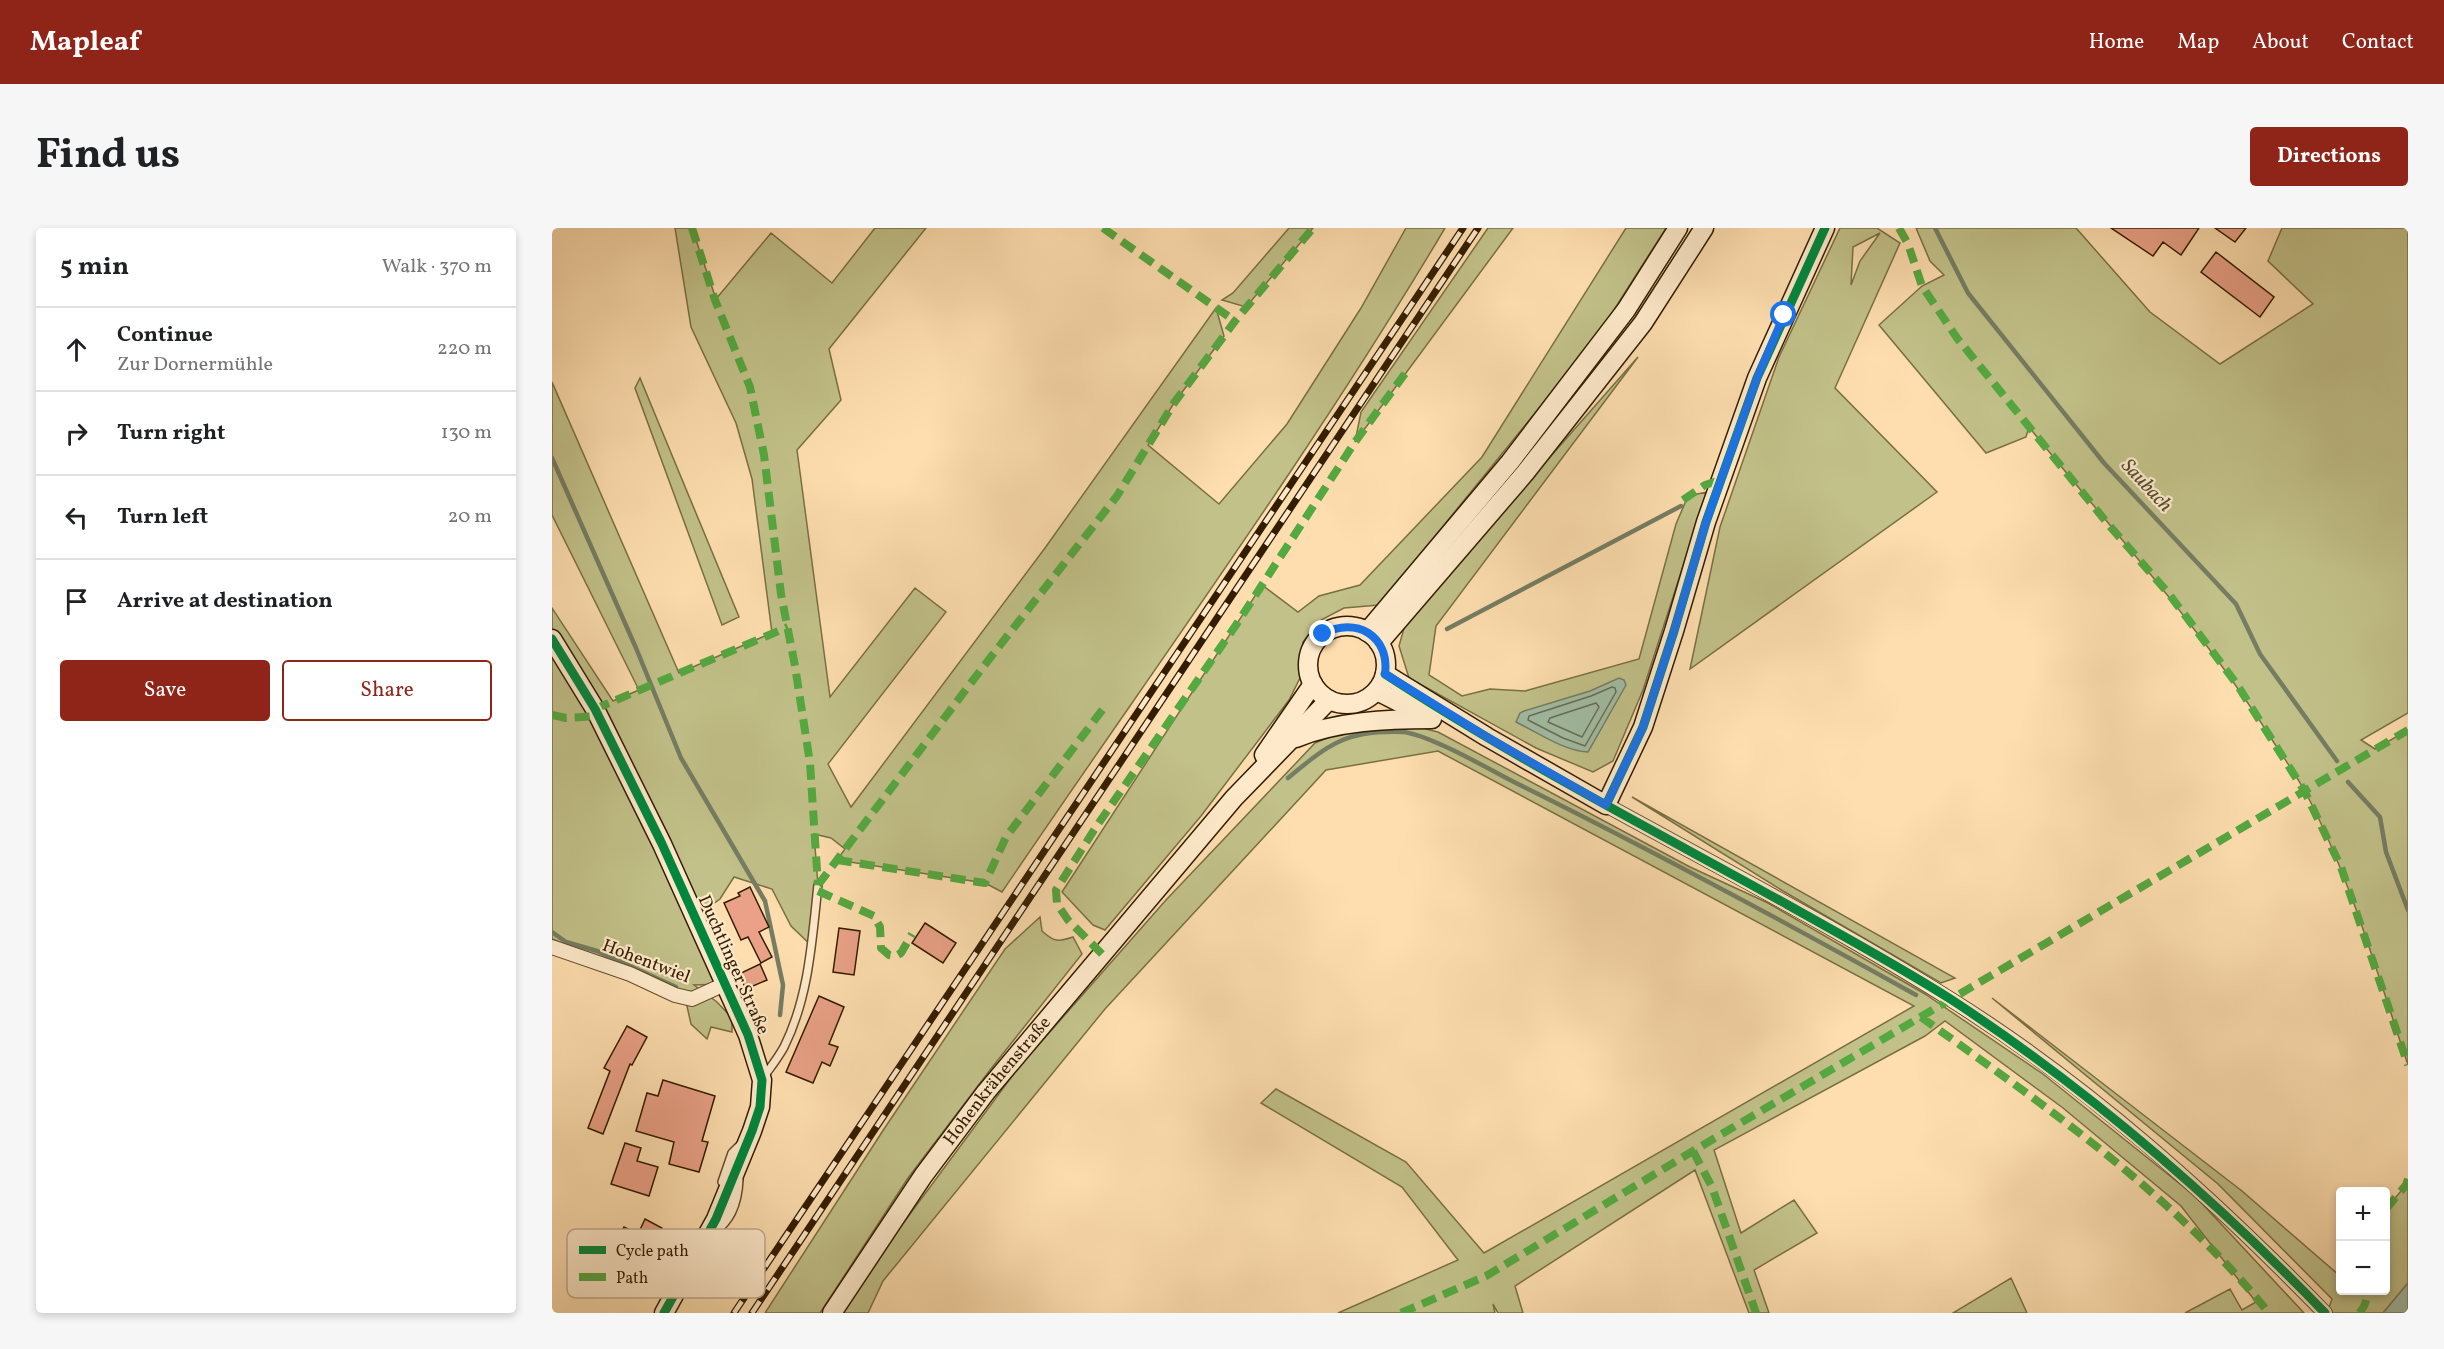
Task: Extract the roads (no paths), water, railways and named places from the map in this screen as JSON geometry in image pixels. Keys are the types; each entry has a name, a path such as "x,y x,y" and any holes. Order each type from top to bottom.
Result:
{"main road":[{"path":"1373,637 1626,310 1678,228"},
{"path":"1373,637 1525,473 1642,323 1704,228"},
{"path":"1385,674 1487,737 1606,805 1643,727 1706,522 1757,378 1825,228"},
{"path":"1340,627 1358,628 1373,637 1385,658 1385,674 1377,691 1362,701 1345,705 1329,700 1313,684 1309,675 1309,657 1317,640 1323,634 1340,627"},
{"name":"Duchtlinger Straße","path":"552,639 594,709 662,844 748,1035 762,1080 760,1107 752,1131 710,1229"},
{"path":"1234,798 1313,684"},
{"path":"1377,691 1432,719 1487,737"},
{"path":"1234,798 1329,700"},
{"path":"1289,741 1316,730 1409,719 1432,719"},
{"name":"Hohenkrähenstraße","path":"832,1313 917,1185 986,1092 1234,798"},
{"name":"Duchtlinger Straße","path":"664,1313 672,1298"}],"street":[{"path":"1606,805 1854,942 1941,994 2063,1077 2194,1184 2266,1252 2325,1313"},
{"name":"Hohentwiel","path":"552,947 630,974 675,995 692,999 725,984"}],"lane":[{"path":"762,1080 784,1047 803,994 813,947 818,885"},
{"path":"728,1192 722,1184 732,1153 752,1131"},
{"path":"719,1229 730,1214 738,1196 740,1179 737,1169"}],"water":[{"path":"1619,678 1624,680 1626,685 1588,752 1560,745 1516,722 1520,713 1524,711 1590,691"},
{"path":"2408,1283 2408,1313 2383,1313"}],"waterway":[{"name":"Saubach","path":"1935,228 1968,293 2104,463 2236,604 2260,654 2337,761"},
{"path":"552,458 636,648 681,758 765,901 783,985 780,1015"},
{"path":"1447,629 1681,506"},
{"path":"1288,778 1327,748 1352,737 1383,732 1402,732 1426,738 1458,752 1666,859 1916,995"},
{"name":"Saubach","path":"2348,782 2380,817 2386,852 2408,910"},
{"path":"552,932 566,942 597,951 676,987"}],"railway":[{"path":"765,1267 1463,228"},
{"path":"765,1294 1478,228"},
{"path":"734,1313 744,1298"},
{"path":"752,1313 762,1298"}]}
